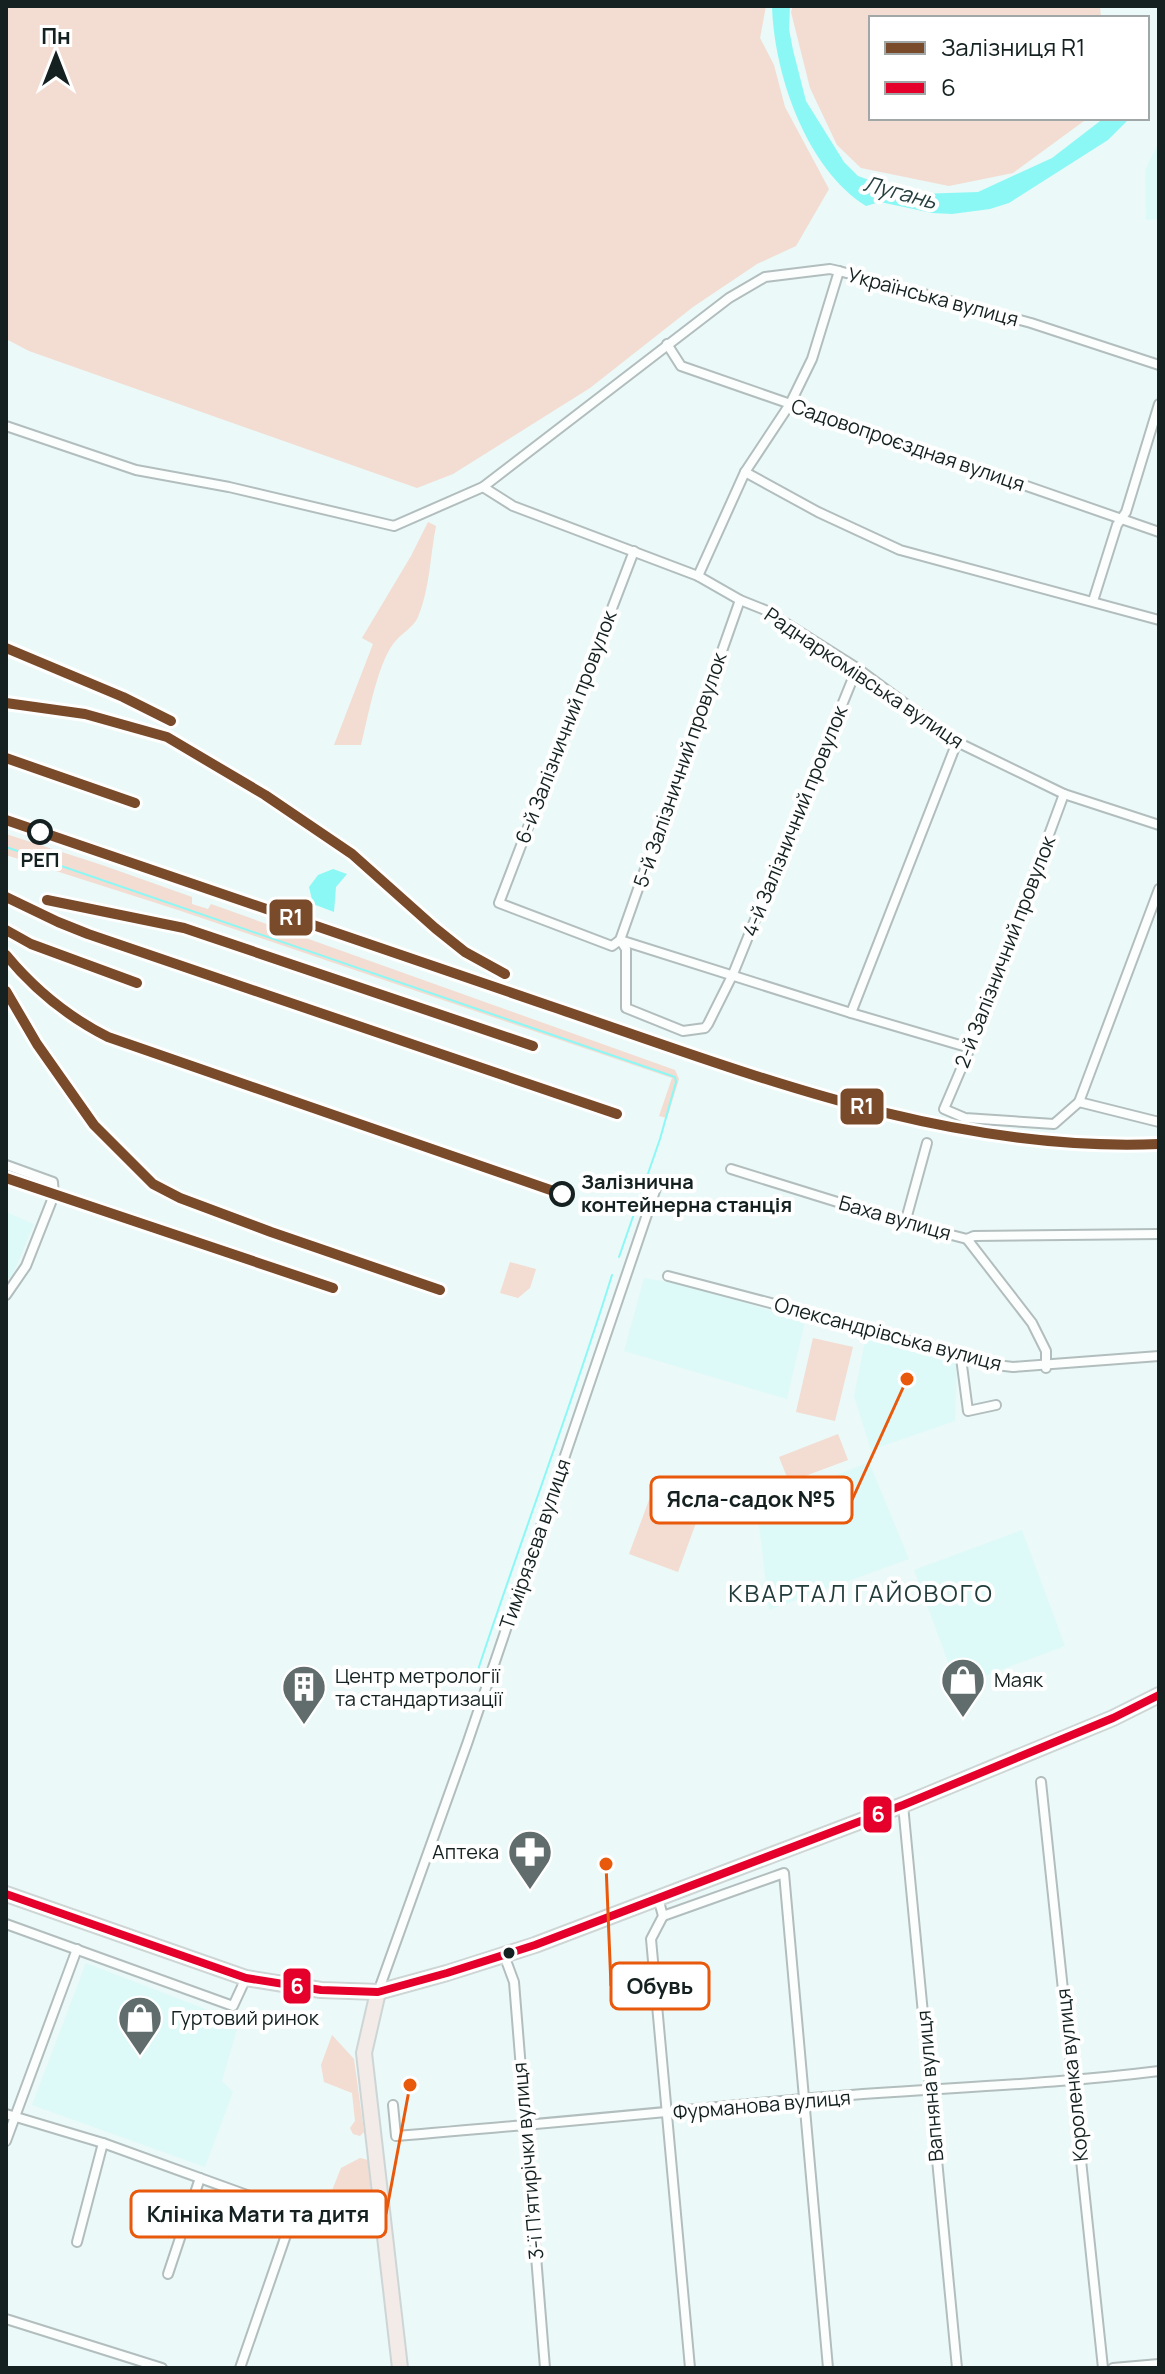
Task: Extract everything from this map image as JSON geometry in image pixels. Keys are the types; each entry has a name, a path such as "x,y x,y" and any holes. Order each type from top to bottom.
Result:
{"main road":[{"path":"6,1894 246,1978 321,1990 378,1992 504,1955 903,1805 1113,1718 1159,1695"},
{"path":"378,1992 364,2053 400,2368"}],"street":[{"name":"Українська вулиця","path":"6,426 136,470 229,487 394,526 483,487 667,344 729,298 765,277 830,269 839,271 1031,323 1159,365"},
{"path":"698,576 745,472 790,404 812,359 839,271"},
{"name":"Садовопроєздная вулиця","path":"667,344 681,366 1159,532"},
{"path":"1093,601 1120,519 1131,499 1159,404"},
{"path":"745,472 818,512 900,550 1159,620"},
{"name":"Раднаркомівська вулиця","path":"483,487 513,506 698,576 765,610 857,668 957,742 1064,794 1159,825"},
{"name":"6-й Залізничний провулок","path":"620,940 612,946 499,903 634,551"},
{"name":"5-й Залізничний провулок","path":"620,940 740,600"},
{"name":"4-й Залізничний провулок","path":"620,940 626,949 626,1008 683,1031 705,1028 733,974 857,668"},
{"path":"851,1013 957,742"},
{"name":"2-й Залізничний провулок","path":"1064,794 970,1048 944,1109 965,1118 1054,1124 1079,1102"},
{"path":"1159,889 1079,1102 1159,1122"},
{"path":"620,940 970,1048"},
{"path":"905,1223 927,1143"},
{"path":"6,1165 53,1182 54,1195 26,1266 6,1295"},
{"name":"Баха вулиця","path":"731,1169 967,1239 974,1236 1159,1234"},
{"name":"Тимірязєва вулиця","path":"378,1992 467,1744 657,1185"},
{"path":"967,1239 1032,1323 1046,1351 1046,1369"},
{"name":"Олександрівська вулиця","path":"668,1276 873,1330 961,1358 1013,1367 1046,1369 1159,1356"},
{"path":"961,1358 968,1411 996,1405"},
{"name":"Короленка вулиця","path":"1041,1782 1103,2368"},
{"name":"Вапняна вулиця","path":"903,1805 957,2368"},
{"path":"690,2368 651,1939 663,1916 784,1873 828,2368"},
{"path":"658,1898 663,1916"},
{"path":"6,1924 233,2006 246,1978"},
{"path":"6,2141 10,2116 77,1949"},
{"name":"3-ї П’ятирічки вулиця","path":"504,1955 514,1982 545,2368"},
{"name":"Фурманова вулиця","path":"393,2105 396,2136 804,2099 1073,2082 1159,2071"},
{"path":"10,2116 103,2143 294,2212 383,2229"},
{"path":"77,2242 103,2143"},
{"path":"168,2274 200,2178"},
{"path":"240,2368 294,2212"},
{"path":"6,2319 162,2368"},
{"path":"1113,2368 1159,2364"}],"shaded area":[{"path":"6,6 766,6 760,38 774,65 785,107 829,189 796,246 757,264 693,307 590,388 453,474 417,488 29,351 6,339"},
{"path":"793,6 1100,6 1101,16 869,16 869,120 1085,120 1013,173 949,186 861,168 837,145 810,88 791,12"},
{"path":"1159,142 1159,219 1146,220 1145,170"},
{"path":"428,522 436,526 418,617 396,640 382,665 361,745 334,745 373,644 362,638"},
{"path":"6,834 192,897 192,904 208,909 211,904 675,1070 679,1079 667,1118 659,1116 672,1078 178,910 6,855"},
{"path":"6,1212 34,1224 11,1279 6,1277"},
{"path":"510,1262 536,1269 530,1288 518,1298 500,1293"},
{"path":"644,1278 686,1285 805,1321 787,1399 624,1351"},
{"path":"866,1337 957,1362 955,1421 871,1450 854,1396"},
{"path":"813,1338 853,1347 835,1421 796,1412"},
{"path":"838,1434 848,1460 789,1482 779,1457"},
{"path":"869,1462 909,1559 769,1610 757,1507"},
{"path":"655,1484 704,1501 678,1572 629,1554"},
{"path":"1022,1530 1065,1646 957,1686 914,1570"},
{"name":"Гуртовий ринок","path":"86,1963 239,2022 222,2081 233,2092 205,2167 32,2105"},
{"path":"332,2035 354,2059 364,2132 360,2136 353,2134 350,2128 355,2121 352,2093 324,2082 321,2065"},
{"path":"360,2158 368,2160 372,2205 366,2212 336,2203 331,2193 341,2168"}],"water":[{"name":"Лугань","path":"772,6 790,6 789,29 806,101 844,162 858,176 918,194 978,192 1052,158 1101,120 1128,120 1108,140 1009,203 952,214 880,202 866,206 826,168 810,144 787,89 774,33"},
{"path":"333,869 347,874 336,887 334,912 313,904 309,887 318,875"}],"waterway":[{"path":"6,847 675,1077 660,1139 619,1257"},
{"path":"475,1679 612,1275"}],"rail line":[{"name":"R1","path":"6,648 123,697 171,721"},
{"name":"R1","path":"6,703 85,714 167,737 265,795 352,854 465,952 505,974"},
{"name":"R1","path":"6,758 135,803"},
{"name":"R1","path":"6,820 699,1057 849,1104 1002,1136 1080,1143 1159,1144"},
{"name":"R1","path":"6,897 88,934 617,1114"},
{"name":"R1","path":"47,900 184,928 533,1046"},
{"name":"R1","path":"6,930 31,944 137,983"},
{"name":"R1","path":"6,955 53,1002 108,1037 562,1194"},
{"name":"R1","path":"6,991 37,1044 94,1125 153,1184 180,1198 271,1232 440,1290"},
{"name":"R1","path":"6,1178 333,1288"}],"transit line":[{"name":"6","path":"6,1894 246,1978 321,1990 378,1992 535,1945 903,1805 1113,1718 1159,1695"}],"place":[{"name":"РЕП","path":"40,832"},
{"name":"Залізнична контейнерна станція","path":"562,1194"},
{"name":"Ясла-садок №5","path":"907,1379"},
{"name":"Маяк","path":"963,1719"},
{"name":"Центр метрології та стандартизації","path":"304,1726"},
{"name":"Обувь","path":"606,1864"},
{"name":"Аптека","path":"530,1891"},
{"name":"Гуртовий ринок","path":"140,2057"},
{"name":"Клініка Мати та дитя","path":"410,2085"}],"district":[{"name":"КВАРТАЛ ГАЙОВОГО","path":"861,1594"}]}
